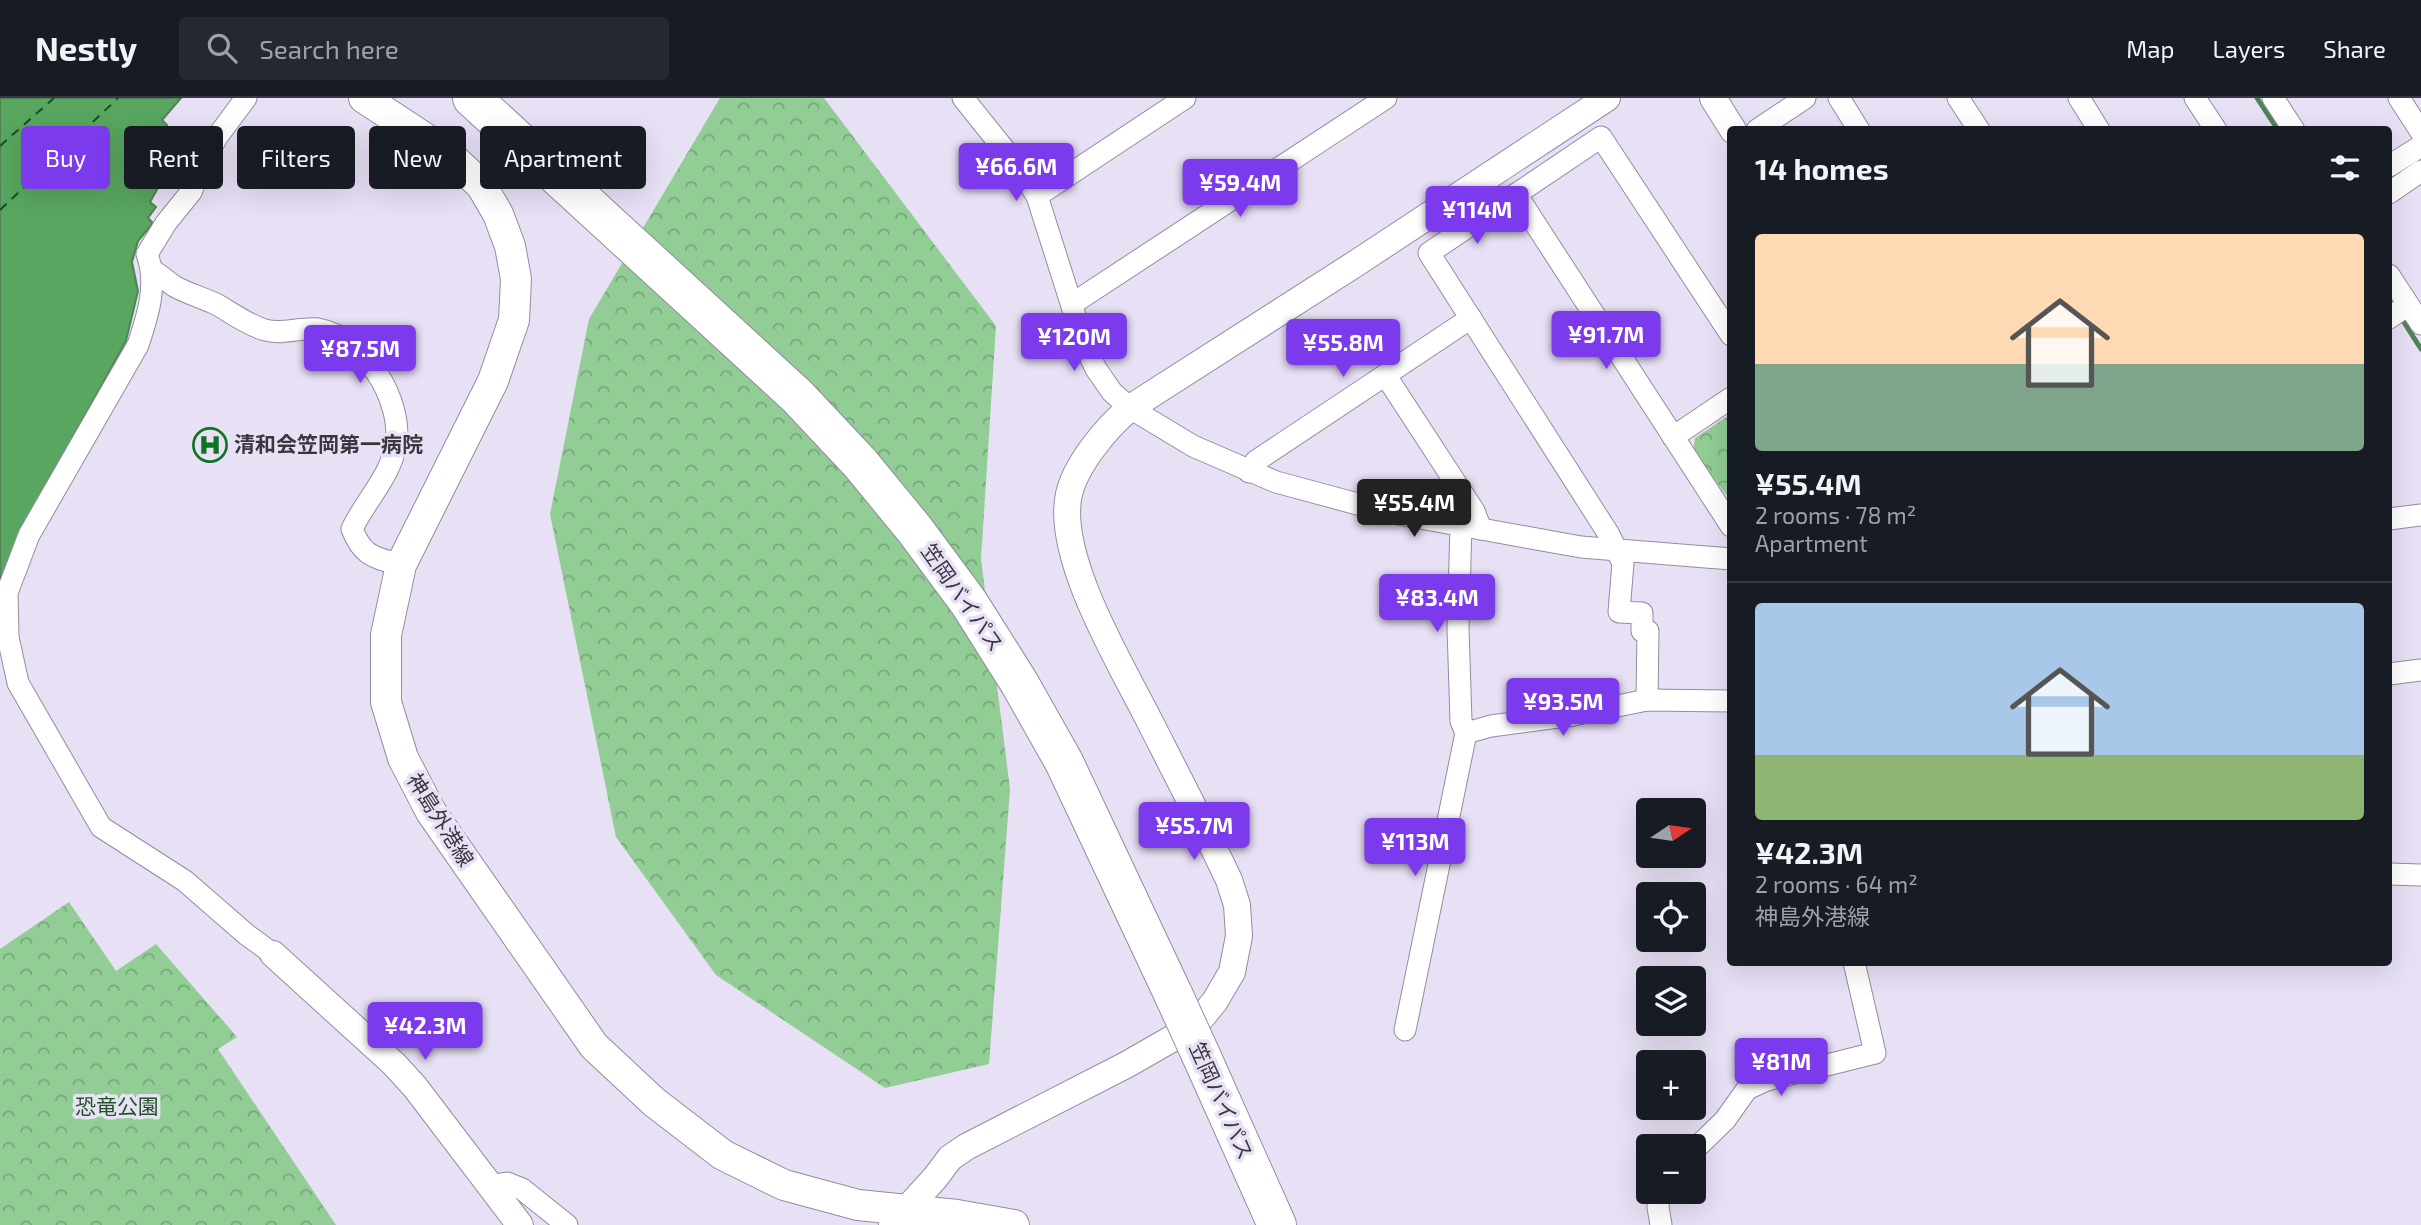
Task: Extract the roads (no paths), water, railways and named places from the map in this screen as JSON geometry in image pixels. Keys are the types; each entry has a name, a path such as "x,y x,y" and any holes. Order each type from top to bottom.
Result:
{"highway":[{"name":"笠岡バイパス","path":"472,98 797,396 860,463 915,530 969,603 1026,695 1081,797 1277,1225"}],"main road":[{"name":"神島外港線","path":"364,98 446,152 481,185 510,246 516,279 514,320 493,381 401,565 386,635 386,702 403,758 431,813 594,1046 654,1102 723,1155 784,1185 900,1217 1014,1225"}],"street":[{"path":"246,98 217,137 191,192 152,242 146,254 152,270 149,312 138,345 25,547 7,593 8,637 18,683 101,827 185,881 273,954 394,1063 489,1186 513,1223"},
{"path":"963,98 1016,164 1037,196 1084,344 1096,369 1112,392 1130,408 1193,446 1276,482 1387,512 1581,547 1727,559"},
{"path":"1037,196 1185,98"},
{"path":"1072,304 1386,98"},
{"path":"900,1217 950,1158 966,1147 1126,1065 1189,1029 1215,1001 1232,972 1239,936 1237,905 1229,880 1089,602 1067,529 1069,494 1082,467 1111,424 1130,408 1607,98"},
{"path":"1713,98 1730,126"},
{"path":"1763,126 1805,98"},
{"path":"1839,98 1856,126"},
{"path":"1958,98 1976,126"},
{"path":"2079,98 2096,126"},
{"path":"2195,98 2213,126"},
{"path":"2273,98 2291,126"},
{"path":"2399,98 2421,132"},
{"path":"1647,700 1648,631 1642,631 1642,613 1619,612 1623,563 1617,550 1429,253 1601,137 1727,329"},
{"path":"2392,164 2421,146"},
{"path":"2392,191 2421,171"},
{"path":"1516,194 1727,520"},
{"path":"152,270 174,286 216,304 248,323 268,331 318,330 346,340 368,360 383,383 394,414 396,443 386,471 352,529 358,545 368,555 401,565"},
{"path":"2392,280 2421,324"},
{"path":"2392,316 2408,305"},
{"path":"1249,472 1256,461 1471,318"},
{"path":"1386,376 1474,511 1459,641 1461,721 1466,733 1405,1030"},
{"path":"1673,437 1727,401"},
{"path":"2392,519 2421,515"},
{"path":"2392,674 2421,670"},
{"path":"1466,733 1491,726 1573,715 1647,700 1727,701"},
{"path":"2392,874 2421,875"},
{"path":"1706,1138 1725,1120 1747,1089 1767,1080 1875,1053 1855,966"},
{"path":"489,1186 507,1183 522,1189 567,1225"},
{"path":"1658,1204 1661,1225"}],"waterway":[{"path":"2257,98 2275,126"},
{"path":"2400,316 2421,349"}],"place":[{"name":"清和会笠岡第一病院","path":"210,445"}],"park label":[{"name":"恐竜公園","path":"117,1107"}]}
